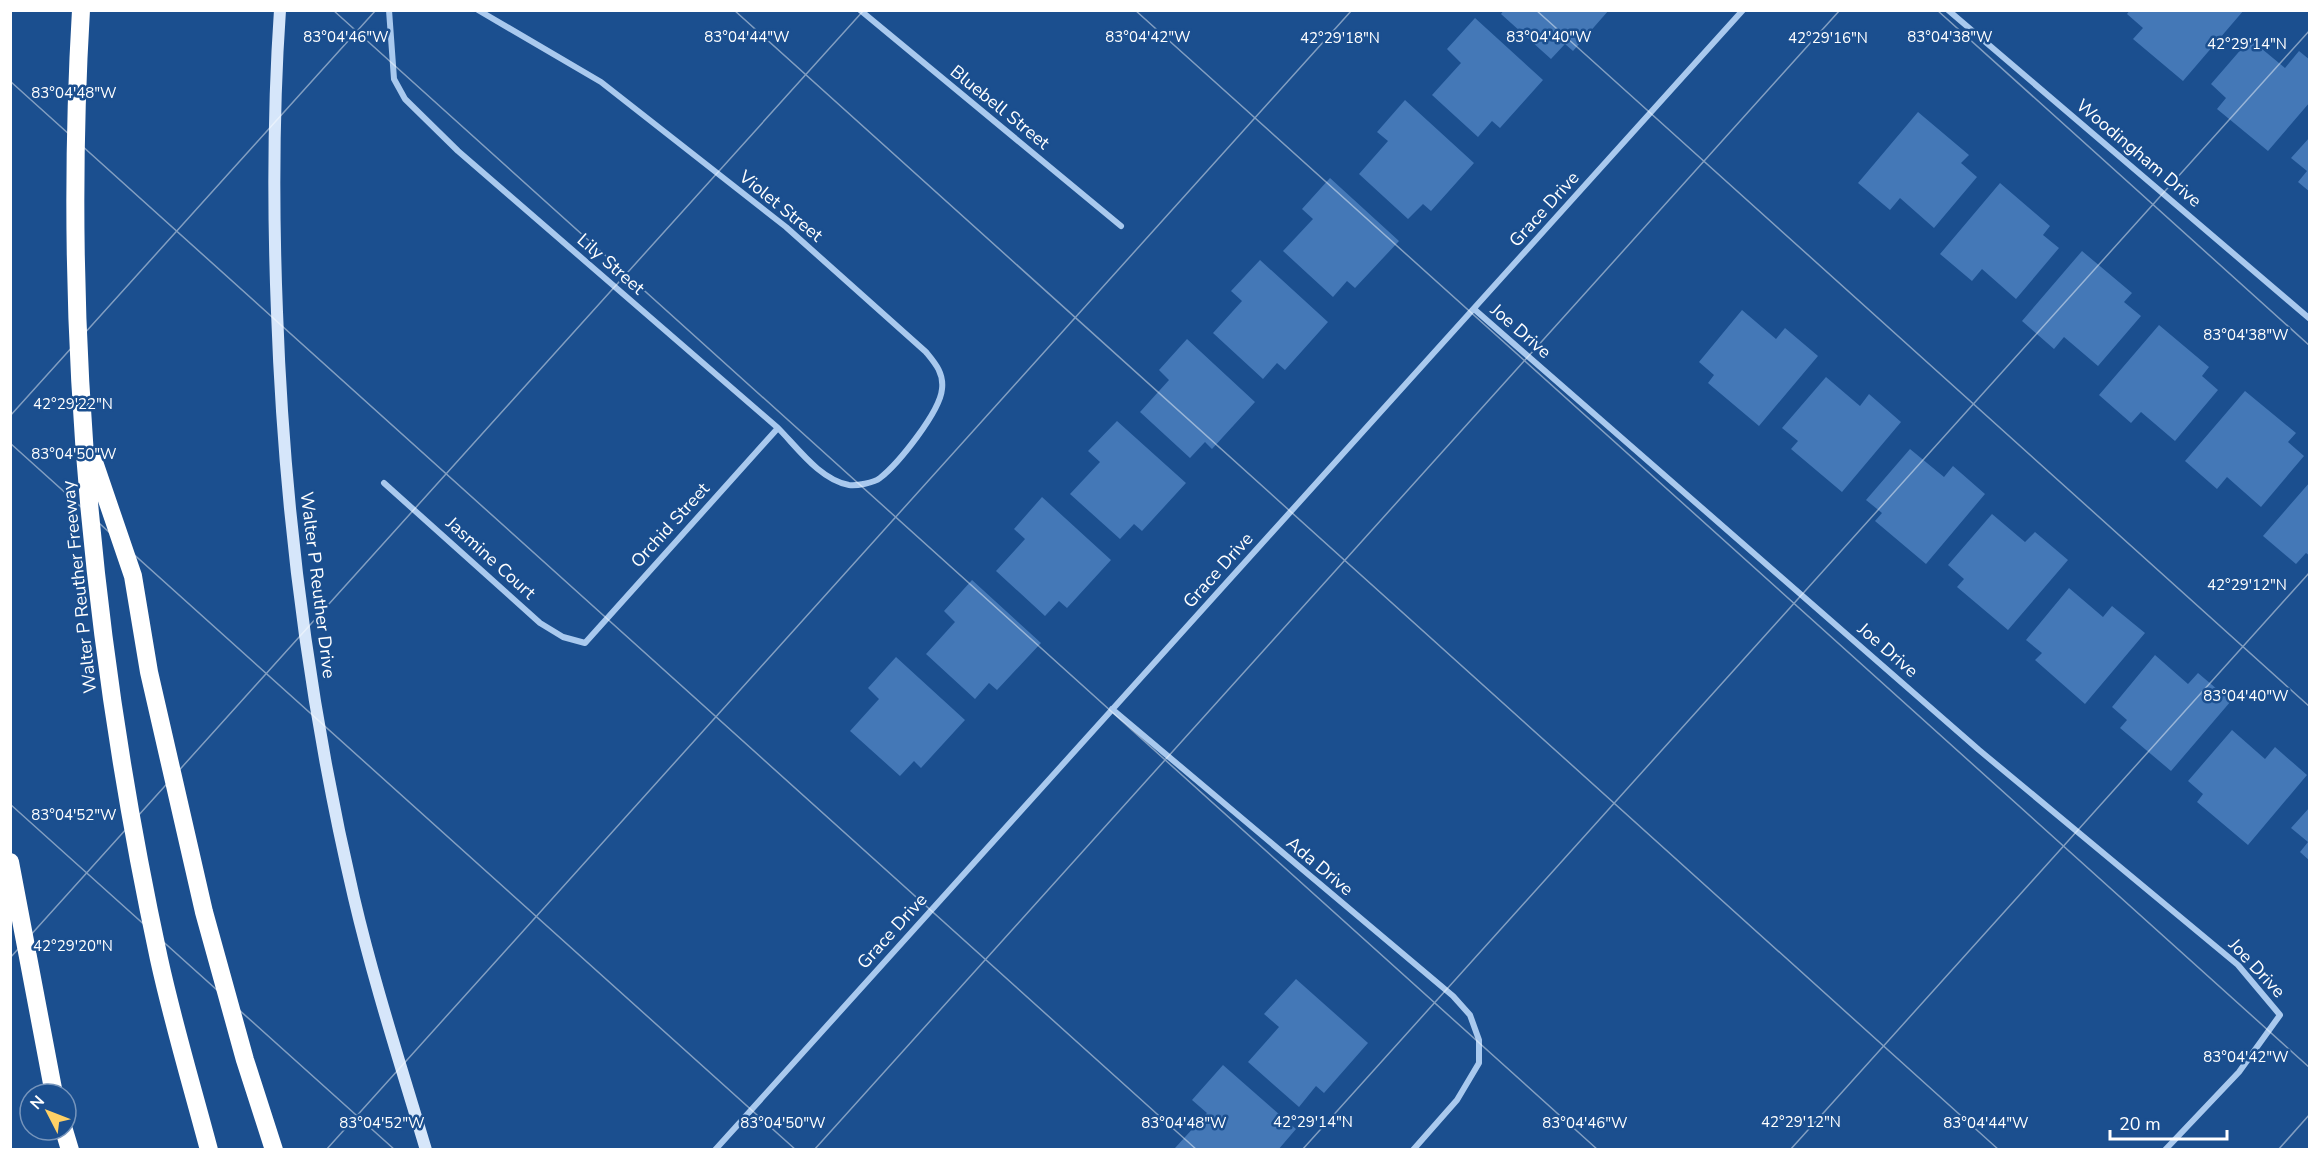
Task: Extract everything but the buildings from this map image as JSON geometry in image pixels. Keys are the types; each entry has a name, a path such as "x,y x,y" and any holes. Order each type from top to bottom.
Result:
{"highway":[{"name":"Walter P Reuther Freeway","path":"81,10 76,87 75,232 83,430 96,579 118,749 159,962 209,1149"},
{"path":"83,430 133,576 149,672 201,902 242,1049 274,1149"},
{"path":"10,862 52,1082"}],"main road":[{"name":"Walter P Reuther Drive","path":"280,10 276,73 274,252 279,367 293,545 320,732 336,818 384,1012 426,1149"}],"street":[{"name":"Lily Street","path":"389,10 394,79 405,99 458,151 778,428 814,465 832,478 850,485 878,480"},
{"name":"Violet Street","path":"478,10 601,82 786,227 926,352 940,370 942,389 933,414 905,452 878,480"},
{"name":"Bluebell Street","path":"860,10 1121,226"},
{"name":"Grace Drive","path":"716,1149 1743,10"},
{"name":"Woodingham Drive","path":"1948,10 2310,319"},
{"name":"Joe Drive","path":"1474,309 1979,750 2238,964 2280,1015 2239,1072 2165,1149"},
{"name":"Orchid Street","path":"585,643 778,428"},
{"name":"Jasmine Court","path":"384,483 540,623 563,637 585,643"},
{"name":"Ada Drive","path":"1112,709 1453,996 1470,1015 1479,1040 1479,1063 1457,1100 1413,1149"}]}
